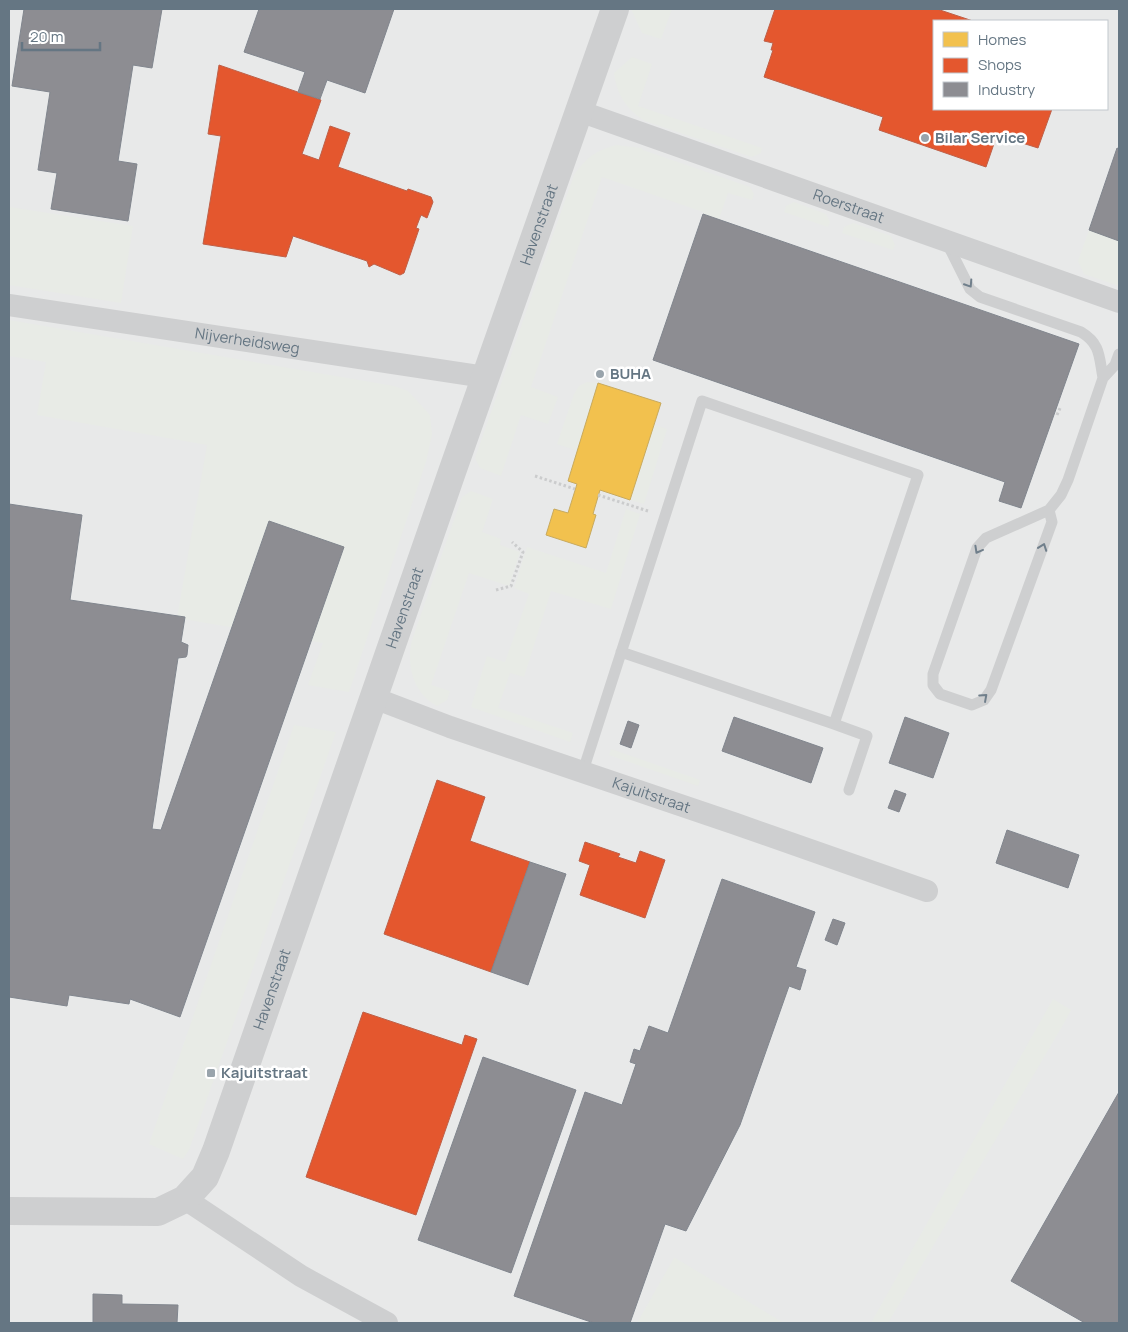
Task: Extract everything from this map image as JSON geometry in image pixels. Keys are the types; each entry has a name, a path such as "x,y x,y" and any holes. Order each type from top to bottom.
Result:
{"street":[{"name":"Havenstraat","path":"9,1211 158,1212 185,1199 205,1176 216,1151 615,9"},
{"name":"Roerstraat","path":"579,111 1119,302"},
{"name":"Nijverheidsweg","path":"9,305 486,377"},
{"name":"Kajuitstraat","path":"374,698 927,891"},
{"path":"185,1199 301,1276 387,1323"}],"lane":[{"path":"946,241 970,288 980,297 1081,332 1091,338 1097,347 1103,378"},
{"path":"1049,510 1052,522 991,690 984,700 972,705 940,694 933,685 932,674 977,548 986,538 1049,510 1061,495 1068,480 1103,378 1115,366 1119,354"},
{"path":"583,771 702,401 918,475 834,724"},
{"path":"621,652 867,736 849,790"}],"path":[{"path":"1057,415 1061,406"},
{"path":"535,476 575,489"},
{"path":"598,495 665,516"},
{"path":"496,590 511,586 523,552 512,542"}],"shaded area":[{"path":"9,9 1119,9 1119,1323 9,1323"},
{"path":"631,9 672,9 661,39 642,33"},
{"path":"632,57 652,64 638,106 762,148 761,153 752,157 645,121 638,116 620,95 614,73"},
{"path":"616,145 641,148 750,187 754,194 752,200 728,193 719,219 602,177 531,387 558,397 548,424 521,415 501,476 480,468 475,458 574,175 592,156"},
{"path":"794,202 826,214 830,222 828,227 784,212 786,206"},
{"path":"9,207 133,226 121,303 9,285"},
{"path":"853,223 891,236 895,245 893,250 842,233 844,227"},
{"path":"1089,230 1119,241 1119,286 1084,274 1078,261"},
{"path":"9,320 394,386 408,391 430,415 432,434 426,462 349,692 308,685 323,643 177,618 207,445 37,415 46,362 9,356"},
{"path":"587,382 598,383 578,451 557,444 574,394 579,386"},
{"path":"654,425 667,429 644,504 630,500"},
{"path":"471,491 493,499 482,532 501,539 500,545 520,552 509,586 469,573 431,685 450,691 447,700 437,706 422,694 413,678 410,649 462,497"},
{"path":"626,509 640,514 611,609 551,591 524,677 510,673 498,708 573,733 570,742 471,707 487,656 505,662 529,594 514,588 527,547 606,573"},
{"path":"294,725 336,732 189,1150 183,1159 149,1144"},
{"path":"611,749 700,780 698,786 609,755"},
{"path":"1053,999 1071,1010 1064,1023 888,1323 871,1323"},
{"path":"675,1258 784,1323 637,1323"}],"building: Homes":[{"path":"598,383 661,403 630,500 600,490 593,514 596,515 586,548 546,535 554,509 568,513 577,484 568,481"}],"building: Shops":[{"path":"775,9 937,9 970,20 933,20 933,110 1052,110 1038,148 997,135 986,167 879,130 883,117 764,77 773,50 771,50 773,43 764,41"},
{"path":"219,65 321,100 302,154 319,160 330,126 350,133 338,167 407,191 408,189 431,197 433,202 427,218 421,215 416,228 419,229 404,273 400,275 374,264 369,267 367,261 293,236 286,257 203,244 221,136 208,134"},
{"path":"437,780 485,797 470,841 530,862 491,972 384,934"},
{"path":"585,842 620,854 618,857 636,863 640,851 665,860 645,918 580,895 590,865 579,861"},
{"path":"363,1012 462,1045 465,1035 477,1039 416,1215 306,1177"}],"building: Industry":[{"path":"24,9 162,9 152,68 133,65 118,161 137,164 128,221 51,209 57,173 38,170 50,92 12,86"},
{"path":"259,9 394,9 365,93 327,80 320,99 298,92 305,72 244,52"},
{"path":"1117,148 1119,149 1119,241 1089,230"},
{"path":"703,214 1079,344 1021,508 999,501 1005,482 653,360"},
{"path":"9,504 82,515 70,600 185,617 181,642 188,645 187,655 186,657 178,658 152,829 161,830 269,521 344,547 180,1017 130,999 129,1004 69,995 67,1006 9,997"},
{"path":"734,717 823,748 811,783 722,751"},
{"path":"905,717 949,733 933,778 889,763"},
{"path":"628,721 639,725 631,748 620,744"},
{"path":"895,790 906,794 899,812 888,808"},
{"path":"1007,830 1079,855 1068,888 996,863"},
{"path":"530,862 566,874 528,985 491,972"},
{"path":"722,879 815,912 796,967 806,970 800,990 789,986 740,1125 686,1231 665,1224 630,1323 594,1323 514,1296 585,1092 622,1105 636,1064 630,1062 634,1049 640,1051 649,1026 668,1033"},
{"path":"833,919 845,923 837,945 825,940"},
{"path":"483,1057 576,1090 511,1273 418,1240"},
{"path":"1119,1092 1119,1323 1085,1323 1011,1281"},
{"path":"93,1294 122,1295 122,1304 178,1305 177,1323 93,1323"}],"place":[{"name":"Bilar Service","path":"925,138"},
{"name":"BUHA","path":"600,374"},
{"name":"Kajuitstraat","path":"211,1073"}]}
